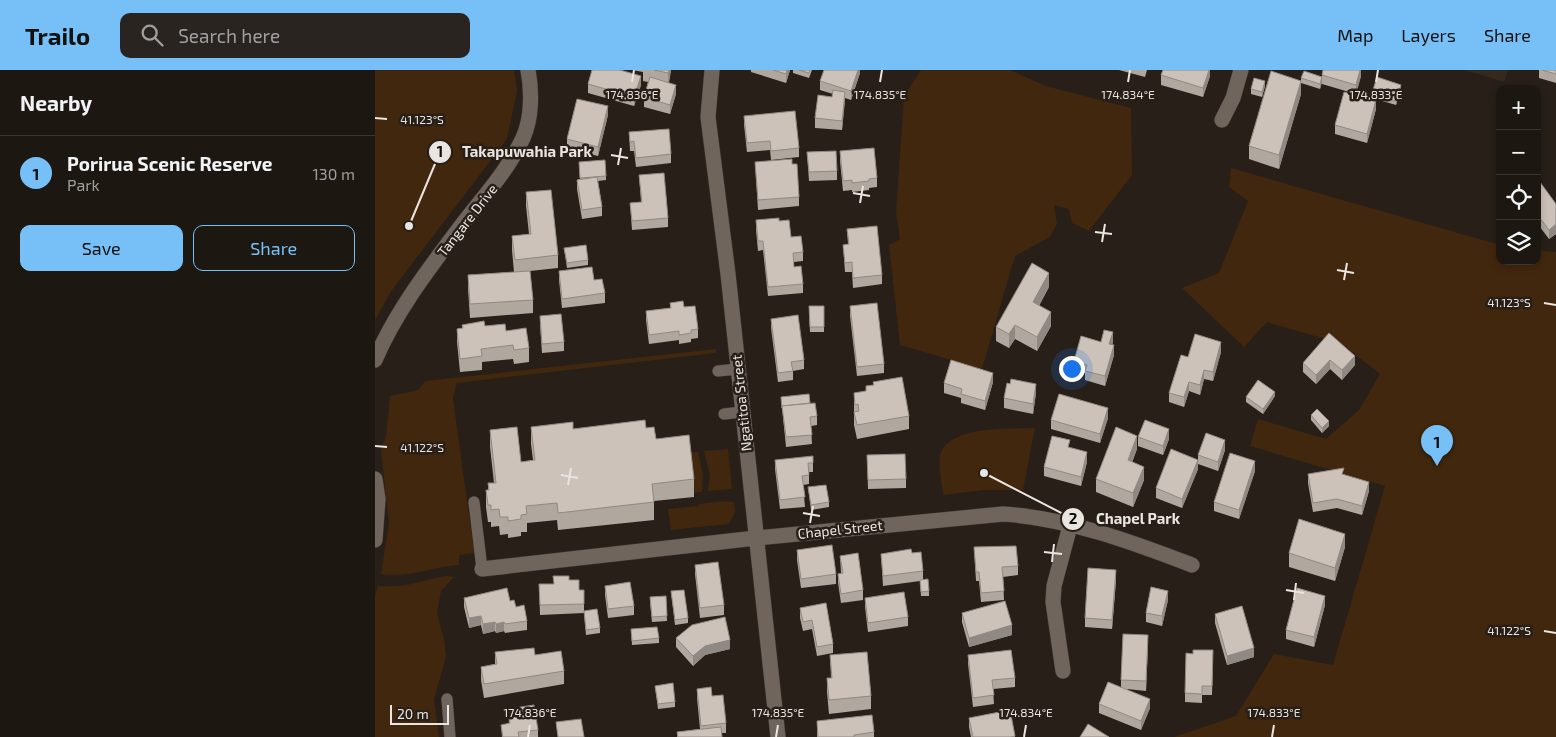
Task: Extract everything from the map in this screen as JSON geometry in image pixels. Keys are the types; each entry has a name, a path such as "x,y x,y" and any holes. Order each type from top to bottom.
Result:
{"street":[{"name":"Tangare Drive","path":"375,360 388,330 417,285 502,175 524,136 530,107 528,70"},
{"name":"Ngatitoa Street","path":"712,70 708,117 728,274 778,737"},
{"path":"1222,120 1233,98 1241,70"},
{"path":"375,479 378,499 375,540"},
{"name":"Chapel Street","path":"482,569 989,514 1037,517 1157,552 1192,565"},
{"path":"1063,671 1053,602 1054,586 1070,526"}],"lane":[{"path":"719,371 738,369"},
{"path":"724,414 742,412"},
{"path":"474,502 482,569"},
{"path":"447,699 450,737"}],"shaded area":[{"path":"375,70 514,70 517,91 507,139 392,290 375,320"},
{"path":"921,70 1010,70 1046,86 1131,108 1132,175 1089,231 1072,223 1069,209 1054,205 1057,224 1050,237 1015,256 982,369 900,345 889,245 900,239 896,212 904,96"},
{"path":"1465,70 1508,70 1504,82"},
{"path":"1231,168 1496,244 1496,265 1541,265 1541,250 1556,252 1556,737 1174,737 1236,716 1274,654 1333,665 1385,486 1250,446 1258,419 1326,439 1359,410 1380,374 1342,344 1267,322 1244,347 1182,288 1219,273 1248,201 1229,187"},
{"path":"716,349 716,353 457,383 453,398 474,553 459,555 459,565 402,575 381,574 389,523 381,450 386,436 390,396 418,390 425,381"},
{"path":"1035,428 1023,490 984,490 943,495 940,456 945,446 954,439 981,431"},
{"path":"728,449 732,489 708,491 710,475 704,451"},
{"path":"689,452 698,452 703,475 702,492 693,493"},
{"path":"724,501 734,502 735,512 729,524 671,530 668,509"},
{"path":"446,576 454,577 441,591 437,613 444,639 446,656 434,700 439,737 375,737 375,596 378,586 406,585"}],"building":[{"path":"592,70 620,70 641,76 634,97 588,84"},
{"path":"654,70 669,70 668,73"},
{"path":"773,70 787,70 786,74"},
{"path":"799,70 810,70 809,73"},
{"path":"824,70 858,70 851,91 820,81"},
{"path":"1163,70 1209,70 1203,88 1161,75"},
{"path":"1323,70 1360,70 1356,85 1322,75"},
{"path":"1542,70 1556,70 1556,74"},
{"path":"1271,71 1301,81 1279,155 1249,146"},
{"path":"1304,71 1322,77 1320,84 1301,78"},
{"path":"650,77 676,85 670,105 644,97"},
{"path":"1377,77 1401,85 1396,101 1372,93"},
{"path":"1254,78 1265,81 1262,92 1251,89"},
{"path":"833,90 845,92 842,121 815,118 818,95 832,97"},
{"path":"1344,92 1376,100 1367,134 1335,125"},
{"path":"577,99 608,106 598,147 567,139"},
{"path":"795,111 799,148 771,151 770,141 747,143 744,116"},
{"path":"669,129 671,154 636,158 634,141 630,142 629,132"},
{"path":"874,148 877,178 852,183 852,180 843,181 840,151"},
{"path":"836,151 837,171 809,172 807,152"},
{"path":"792,159 792,164 797,164 799,197 758,200 755,162"},
{"path":"605,160 606,176 580,178 579,162"},
{"path":"664,173 668,218 632,221 630,203 642,202 639,175"},
{"path":"597,177 602,207 582,210 577,180"},
{"path":"1541,183 1556,204 1556,224 1549,230 1541,219"},
{"path":"551,190 558,255 515,260 512,236 531,234 526,192"},
{"path":"779,218 779,221 789,220 791,237 801,236 803,252 793,253 794,267 801,266 803,284 768,287 763,241 758,241 756,220"},
{"path":"877,226 882,275 853,278 852,262 845,263 843,245 849,244 847,229"},
{"path":"586,245 588,260 567,263 564,248"},
{"path":"1032,263 1049,273 1033,302 1051,312 1037,337 1015,325 1009,334 996,327"},
{"path":"592,267 594,280 602,279 605,293 562,299 559,271"},
{"path":"530,271 533,300 470,304 468,275"},
{"path":"683,301 684,307 695,306 698,329 691,330 691,333 679,335 679,331 649,335 646,311 671,308 670,303"},
{"path":"877,303 884,364 857,367 850,306"},
{"path":"809,306 824,306 824,327 810,327"},
{"path":"561,314 564,342 542,344 540,316"},
{"path":"798,315 804,360 791,362 793,371 778,373 771,319"},
{"path":"484,321 485,326 505,324 506,331 526,328 529,348 514,350 513,345 481,349 482,356 460,359 457,329 463,328 462,325"},
{"path":"1104,330 1113,332 1109,344 1114,345 1105,376 1085,371 1087,365 1074,361 1081,336 1101,342"},
{"path":"1329,333 1355,356 1342,370 1330,360 1316,375 1303,363"},
{"path":"1195,334 1221,342 1213,372 1204,370 1200,385 1189,382 1184,397 1169,393 1181,355 1188,357"},
{"path":"951,360 993,373 985,401 961,394 962,389 944,383"},
{"path":"902,377 909,416 857,425 854,412 859,411 858,404 855,405 854,393 866,391 866,386 874,385 873,382"},
{"path":"1011,379 1036,384 1033,404 1004,398 1007,383 1010,384"},
{"path":"1258,380 1275,392 1263,409 1246,397"},
{"path":"809,394 810,403 782,406 782,408 781,397"},
{"path":"1059,394 1108,408 1100,434 1051,420"},
{"path":"815,403 817,416 810,417 812,435 786,437 782,406"},
{"path":"1317,409 1329,421 1322,428 1311,415"},
{"path":"645,420 646,428 654,427 656,439 689,435 694,479 652,484 654,502 558,513 557,503 526,506 527,514 521,515 521,519 508,521 508,517 500,517 499,509 491,510 491,505 488,505 486,490 489,490 488,483 496,483 490,430 517,427 521,462 535,460 531,427 573,422 573,429"},
{"path":"1145,420 1169,429 1163,446 1138,437"},
{"path":"1116,427 1137,436 1128,460 1144,467 1133,493 1096,479"},
{"path":"1206,433 1225,440 1218,462 1198,455"},
{"path":"1052,436 1070,440 1068,447 1087,452 1081,477 1044,467"},
{"path":"1171,449 1198,460 1182,499 1156,488"},
{"path":"1230,453 1255,461 1239,510 1214,502"},
{"path":"905,454 906,479 868,480 867,455"},
{"path":"813,456 813,463 808,463 809,475 802,476 805,497 780,500 775,460"},
{"path":"1344,468 1342,474 1369,482 1362,506 1337,499 1313,503 1308,474"},
{"path":"826,485 829,502 811,505 808,487"},
{"path":"1299,519 1345,534 1335,568 1289,553"},
{"path":"832,545 836,574 801,579 797,550"},
{"path":"1016,546 1018,566 1002,567 1004,591 981,593 979,572 976,572 974,547"},
{"path":"911,549 912,553 921,552 923,571 883,576 881,554"},
{"path":"858,553 863,590 841,594 838,574 843,573 840,556"},
{"path":"718,562 724,605 700,608 695,565"},
{"path":"1088,568 1116,570 1112,620 1085,618"},
{"path":"553,576 569,576 569,580 579,580 579,590 584,590 584,604 540,605 539,584 554,584"},
{"path":"928,579 929,591 921,592 920,580"},
{"path":"630,582 634,606 608,609 605,586"},
{"path":"1151,587 1168,591 1162,616 1146,613"},
{"path":"507,588 510,601 514,600 516,607 524,605 527,621 483,624 481,616 469,618 464,598"},
{"path":"1297,588 1325,596 1314,637 1286,630"},
{"path":"684,590 688,618 675,620 671,591"},
{"path":"904,592 908,617 868,623 865,598"},
{"path":"666,596 667,616 652,617 650,597"},
{"path":"1005,601 1012,625 969,638 962,613"},
{"path":"826,603 833,644 817,647 812,620 803,622 800,608"},
{"path":"1242,606 1254,648 1227,656 1215,614"},
{"path":"597,609 600,628 586,630 584,611"},
{"path":"725,617 730,640 705,646 693,656 676,638 692,625"},
{"path":"657,627 659,638 632,641 631,629"},
{"path":"1123,634 1148,635 1146,681 1121,680"},
{"path":"534,648 535,655 561,651 564,671 484,684 481,667 497,664 495,652"},
{"path":"1011,650 1015,678 992,680 994,695 973,698 968,655"},
{"path":"1193,650 1213,650 1212,686 1202,686 1202,694 1185,693 1186,653 1193,654"},
{"path":"867,652 871,696 829,700 827,678 832,678 830,655"},
{"path":"1108,682 1150,699 1141,721 1099,704"},
{"path":"673,683 675,702 658,704 655,686"},
{"path":"711,687 712,696 723,695 726,723 701,726 697,689"},
{"path":"534,705 538,730 518,732 519,737 503,737 501,725 510,723 508,709"},
{"path":"1010,710 1015,736 973,737 969,718"},
{"path":"872,715 874,732 854,735 854,737 818,737 817,721"},
{"path":"581,719 584,737 558,737 556,722"},
{"path":"1088,724 1109,737 1080,737"},
{"path":"721,727 722,737 678,737 677,732"}],"place":[{"name":"Takapuwahia Park","path":"409,226"},
{"name":"Porirua Scenic Reserve","path":"1437,466"},
{"name":"Chapel Park","path":"984,473"}]}
